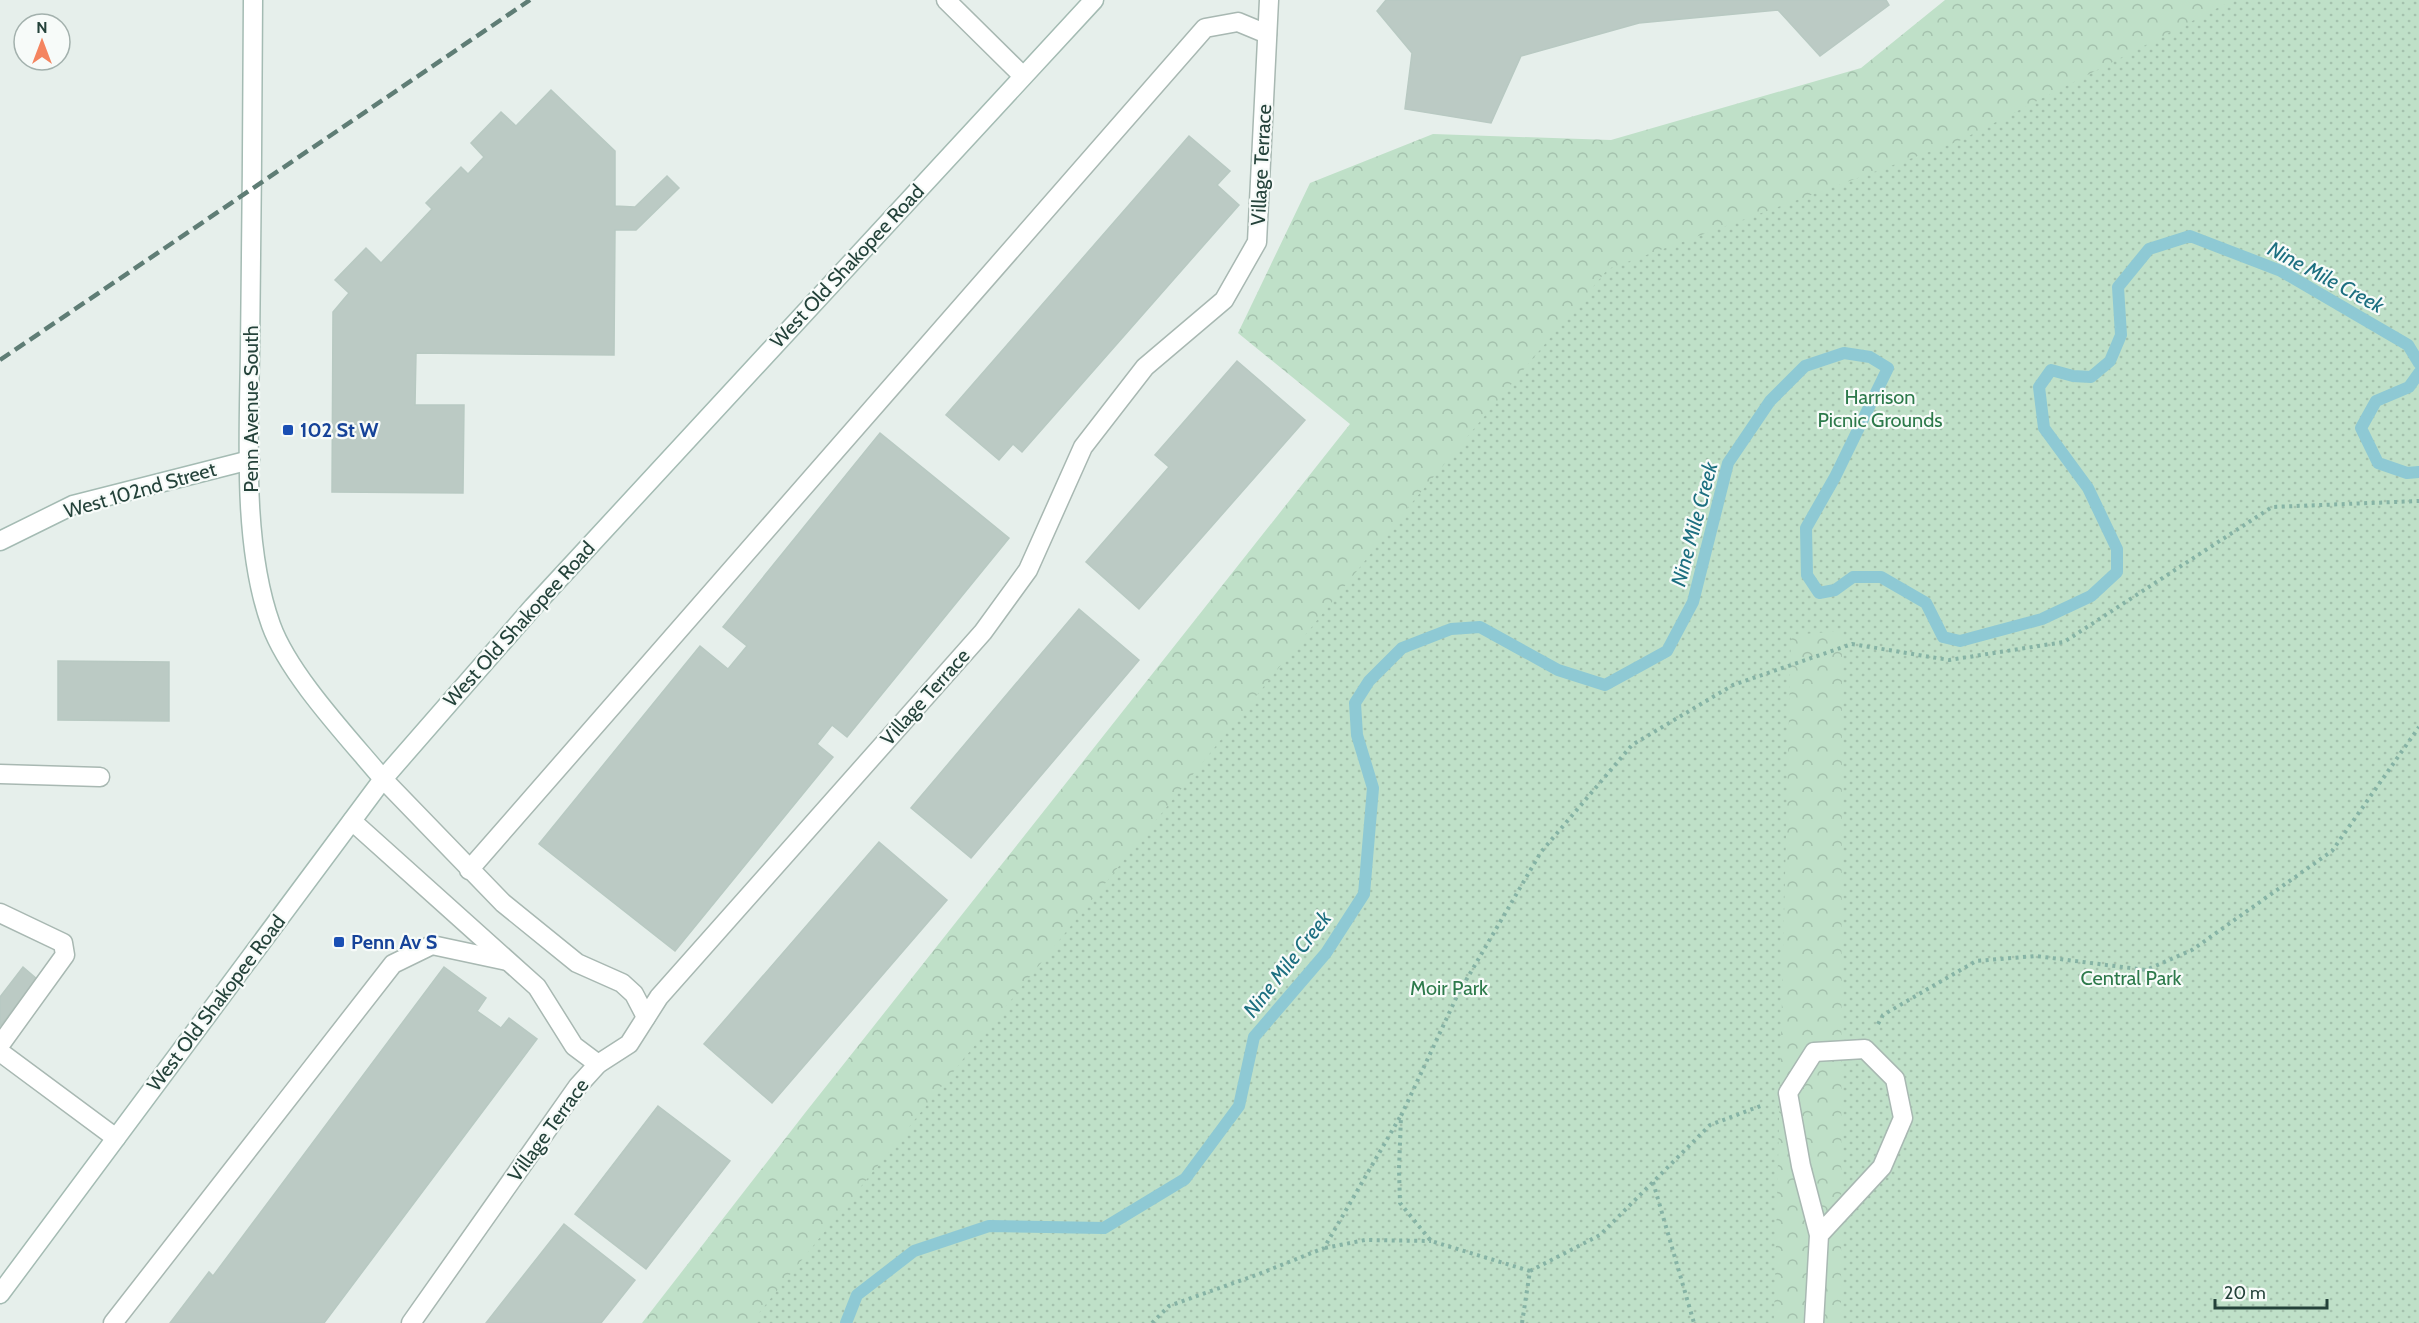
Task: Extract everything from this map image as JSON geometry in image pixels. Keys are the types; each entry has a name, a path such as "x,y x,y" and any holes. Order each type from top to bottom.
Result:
{"main road":[{"name":"Penn Avenue South","path":"253,0 249,460 254,555 262,598 272,628 300,677 383,779 469,870 503,903 577,963 622,983 634,994 646,1017"},
{"path":"946,0 1023,76"},
{"name":"West Old Shakopee Road","path":"0,1294 383,779 532,607 1094,0"},
{"name":"Village Terrace","path":"411,1323 578,1086 598,1064 629,1044 659,997 982,632 1028,570 1083,447 1145,367 1224,300 1257,242 1269,0"},
{"path":"469,870 1206,28 1238,22 1267,34"},
{"name":"West 102nd Street","path":"0,542 73,505 249,460"},
{"path":"0,774 100,777"},
{"path":"352,820 537,987 573,1046 598,1064"},
{"path":"0,913 63,943 65,955 0,1045"},
{"path":"113,1323 393,964 432,945 507,961"},
{"path":"1814,1323 1819,1235 1800,1166 1788,1093 1814,1052 1865,1049 1895,1079 1903,1118 1882,1167 1819,1235"},
{"path":"0,1052 116,1138"}],"path":[{"path":"1324,1248 1401,1116 1458,994 1542,852 1632,745 1733,685 1852,644 1949,660 2064,642 2272,507 2419,501"},
{"path":"1865,1049 1883,1015 1976,961 2036,956 2146,970 2192,950 2332,851 2419,727"},
{"path":"1152,1323 1169,1306 1259,1275 1324,1248 1365,1240 1431,1241 1530,1271 1600,1235 1710,1125 1754,1109 1788,1093"},
{"path":"1401,1116 1400,1203 1431,1241"},
{"path":"1653,1182 1694,1323"},
{"path":"1522,1323 1530,1271"}],"green space":[{"path":"1945,0 2419,0 2419,1323 642,1323 805,1113 1350,424 1238,333 1310,183 1433,134 1611,140 1861,68"},
{"path":"2233,0 2419,0 2419,1323 1841,1323 1842,631 1791,635 1774,1323 751,1323 1410,505 1608,269 1959,141"}],"building":[{"path":"1386,0 1886,0 1889,5 1820,56 1778,10 1639,23 1521,56 1491,123 1405,109 1412,53 1377,11"},
{"path":"551,90 615,151 615,206 635,207 667,176 679,188 636,230 615,230 614,355 416,353 415,405 464,405 463,493 332,492 333,312 349,293 335,280 366,248 381,263 432,209 426,203 461,167 468,174 484,157 471,143 501,112 516,126"},
{"path":"1189,136 1230,171 1217,185 1239,205 1022,452 1013,444 999,460 946,415"},
{"path":"1237,361 1305,420 1139,609 1086,562 1169,467 1155,455"},
{"path":"880,433 1009,538 847,737 832,725 817,744 833,757 675,951 539,844 700,646 728,669 747,646 723,627"},
{"path":"1079,609 1139,660 971,858 911,808"},
{"path":"58,661 169,662 169,721 58,720"},
{"path":"879,842 947,900 772,1103 704,1044"},
{"path":"23,967 37,979 0,1026 0,997"},
{"path":"444,967 486,998 477,1011 501,1028 509,1018 537,1039 324,1323 170,1323 209,1272 213,1276"},
{"path":"658,1106 730,1161 646,1269 575,1214"},
{"path":"564,1224 635,1280 601,1323 486,1323"}],"waterway":[{"name":"Nine Mile Creek","path":"846,1323 857,1295 914,1251 989,1226 1104,1228 1185,1179 1239,1106 1254,1037 1326,953 1364,894 1373,788 1357,735 1355,703 1369,681 1402,648 1451,629 1480,627 1558,670 1605,685 1667,651 1693,602 1728,463 1770,401 1805,366 1844,353 1870,357 1888,368 1835,477 1806,528 1807,575 1819,593 1835,590 1853,577 1881,577 1926,603 1943,637 1960,641 2042,619 2091,596 2117,572 2117,549 2088,488 2044,428 2039,387 2051,370 2073,376 2091,377 2110,361 2121,335 2118,287 2149,249 2190,236 2281,271 2408,345 2419,363"},
{"name":"Nine Mile Creek","path":"2419,373 2409,387 2376,401 2361,428 2378,463 2407,473 2419,472"}],"railway":[{"path":"0,360 530,0"}],"place":[{"name":"102 St W","path":"288,430"},
{"name":"Penn Av S","path":"339,942"}],"park label":[{"name":"Harrison Picnic Grounds","path":"1880,408"},
{"name":"Central Park","path":"2131,978"},
{"name":"Moir Park","path":"1449,988"}]}
